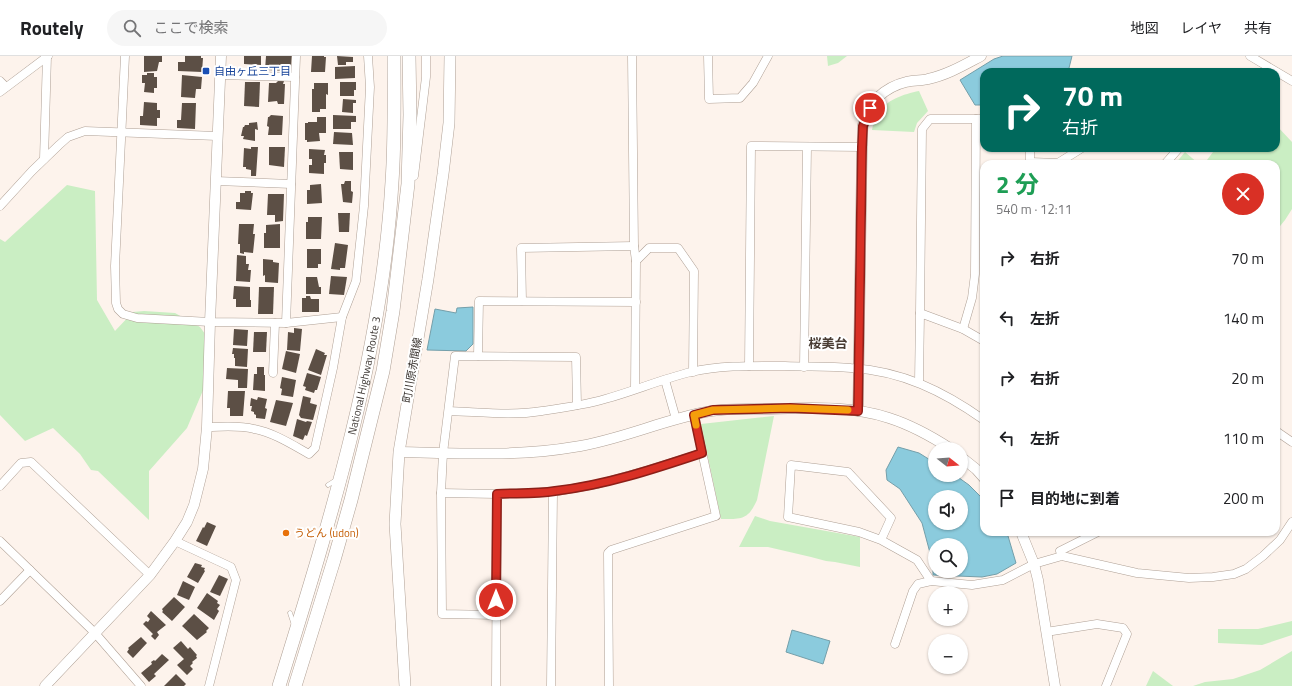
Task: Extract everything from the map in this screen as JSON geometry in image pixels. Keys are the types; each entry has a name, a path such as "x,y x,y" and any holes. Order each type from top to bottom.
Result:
{"highway":[{"name":"National Highway Route 3","path":"279,686 341,478 367,367 379,300 392,183 395,115 394,56"},
{"name":"National Highway Route 3","path":"296,686 334,560 368,433 382,371 393,311 408,184 410,115 409,56"}],"main road":[{"name":"町川原赤間線","path":"405,686 395,524 399,452 428,279 443,174 449,123 450,56"}],"street":[{"path":"44,159 48,56"},
{"path":"0,81 3,90 48,56"},
{"path":"125,56 115,266 116,303 118,309 123,314 137,318 210,322 286,323 342,317"},
{"path":"45,686 150,575 175,542 187,522 194,505 203,469 207,427 221,56"},
{"path":"286,323 296,56"},
{"path":"207,427 239,426 255,429 270,433 309,454 315,448 333,368 342,317 356,281 364,206 370,87 368,56"},
{"path":"401,245 412,186 422,117 426,77 426,56"},
{"path":"632,56 634,246 636,260 635,388"},
{"path":"708,56 709,99 740,98 753,83 768,56"},
{"path":"858,411 862,147 863,126 866,117 874,102 891,87 908,81 928,79 943,74 981,56"},
{"path":"1250,56 1270,68"},
{"path":"1280,74 1292,81"},
{"path":"220,75 295,77"},
{"path":"919,382 922,129 930,119 980,119 975,274 972,298 963,329"},
{"path":"0,206 44,159 68,137 85,131 218,136"},
{"path":"749,366 751,146 862,147"},
{"path":"804,367 807,147"},
{"path":"1063,160 1076,152"},
{"path":"1168,160 1176,152"},
{"path":"216,181 291,184"},
{"path":"522,301 521,248 634,246"},
{"path":"636,260 649,248 678,248 694,271 693,372"},
{"path":"478,356 479,301 636,302"},
{"path":"920,313 963,329 980,339"},
{"path":"273,373 275,323"},
{"path":"496,615 442,614 441,493 443,453 455,356 576,357 577,405"},
{"path":"449,411 504,413 541,412 604,399 635,388 693,372 749,366 859,368 880,371 919,382 963,405 980,417"},
{"path":"666,380 676,419"},
{"path":"399,452 521,452 574,447 633,433 676,419 713,410 790,408 858,411 888,417 914,427 939,442"},
{"path":"609,686 608,553 611,550 716,516 694,415"},
{"path":"1280,433 1292,442"},
{"path":"441,493 497,494 553,492 598,484 702,453"},
{"path":"0,486 21,463 31,462 150,575"},
{"path":"968,463 980,474"},
{"path":"882,540 891,518 848,472 791,466 788,517 854,530 882,540 917,560 931,581"},
{"path":"551,686 553,492"},
{"path":"496,686 497,494"},
{"path":"895,644 913,591 918,584 931,581 972,585 1003,580 1034,564 1062,556 1137,573 1189,578 1234,574 1246,569 1263,556 1280,540 1292,522"},
{"path":"1023,536 1034,564 1038,580 1055,686"},
{"path":"1062,556 1060,551 1090,536"},
{"path":"0,541 95,633 141,686"},
{"path":"175,542 231,567 236,580 209,686"},
{"path":"0,602 30,570"},
{"path":"1046,632 1097,624 1123,628 1127,634 1106,686"}],"lane":[{"path":"328,485 341,478"},
{"path":"290,613 296,631"}],"green space":[{"path":"827,56 847,56 838,63 828,66"},
{"path":"919,91 928,111 917,123 914,132 872,130 876,117 885,105 895,98"},
{"path":"1280,129 1292,142 1292,209 1280,226 1280,160 1207,160 1213,152 1280,152"},
{"path":"1185,152 1194,160 1178,160"},
{"path":"67,185 95,191 97,300 115,331 133,312 144,311 175,313 200,327 208,338 207,381 187,428 149,471 149,520 98,471 91,470 80,454 53,428 25,441 0,415 0,239 5,242"},
{"path":"774,416 757,500 754,507 744,517 721,519 701,424"},
{"path":"755,516 770,521 860,537 860,567 826,561 768,547 739,547"},
{"path":"1292,621 1292,635 1262,645 1218,643 1218,629 1258,629"},
{"path":"1292,651 1292,686 1193,686 1205,682 1233,679 1260,670"},
{"path":"1153,671 1173,686 1146,686"}],"water":[{"path":"1003,56 1072,56 1069,68 980,68 980,105 975,105 960,80 994,59"},
{"path":"473,307 473,344 466,351 427,350 435,309 456,313 457,308"},
{"path":"898,447 919,453 928,459 928,482 965,482 969,485 980,496 980,536 1008,536 1016,563 997,574 982,577 968,576 968,538 928,538 928,545 922,523 900,489 887,480 886,470"},
{"path":"792,630 830,641 823,664 786,652"}],"building":[{"path":"144,56 162,56 162,62 159,62 157,71 144,72"},
{"path":"185,56 201,56 201,58 203,58 202,72 178,71 178,62 185,62"},
{"path":"244,56 261,56 261,65 244,64"},
{"path":"266,56 292,56 291,71 265,70"},
{"path":"312,56 326,57 325,72 311,72"},
{"path":"337,56 353,57 353,62 346,62 346,65 338,65"},
{"path":"355,66 355,78 335,79 335,67"},
{"path":"147,73 154,73 154,77 157,77 157,88 154,88 154,93 144,92 145,83 142,83 142,75 147,75"},
{"path":"182,75 202,77 201,89 196,89 195,98 181,97"},
{"path":"278,81 284,81 283,84 285,84 284,104 278,104 277,101 268,102 269,83 276,83"},
{"path":"245,82 260,82 259,107 244,106"},
{"path":"340,82 356,82 354,96 340,96"},
{"path":"314,83 328,83 326,109 320,109 320,112 312,112 312,89 314,89"},
{"path":"343,99 356,100 356,103 353,103 353,113 342,112"},
{"path":"144,102 157,103 157,110 160,110 160,118 157,118 157,126 140,125 140,116 143,116"},
{"path":"182,103 196,103 195,129 177,128 177,120 181,120"},
{"path":"271,115 283,116 282,135 268,135 268,117"},
{"path":"333,115 356,116 356,122 351,122 351,129 333,129"},
{"path":"317,117 326,117 326,133 319,133 320,141 307,142 307,140 305,140 305,123 317,122"},
{"path":"257,122 258,130 255,129 255,141 243,139 244,136 241,136 243,127 245,125 249,125 249,123"},
{"path":"334,132 352,133 353,145 333,144"},
{"path":"251,147 258,147 256,176 251,176 251,170 243,167 244,148 251,149"},
{"path":"269,147 285,147 284,167 269,165"},
{"path":"309,149 325,150 324,155 326,155 326,163 324,163 324,174 309,173 309,165 312,165 312,159 309,159"},
{"path":"339,152 353,152 353,170 340,169"},
{"path":"345,181 351,181 351,191 353,192 352,203 343,202 341,184 344,184"},
{"path":"321,184 322,203 307,204 307,190 310,190 310,185"},
{"path":"245,191 251,191 251,193 253,193 251,210 236,209 236,202 240,202 240,193 245,193"},
{"path":"268,194 284,194 283,221 275,222 275,215 267,215"},
{"path":"338,213 350,213 349,232 339,232"},
{"path":"308,217 322,217 321,239 306,239 306,222 308,222"},
{"path":"239,224 254,224 253,234 255,234 253,253 240,253 240,244 238,244"},
{"path":"280,224 280,248 264,248 264,233 266,233 266,225"},
{"path":"335,243 348,245 345,268 340,268 340,270 331,269"},
{"path":"307,249 321,249 321,264 318,264 318,268 307,268"},
{"path":"237,255 246,256 246,264 249,264 248,270 251,270 250,282 236,281"},
{"path":"263,259 273,260 273,262 279,263 278,283 265,282 265,275 263,276"},
{"path":"331,276 347,277 344,295 329,294"},
{"path":"306,277 317,277 319,287 321,287 321,294 306,294"},
{"path":"234,286 250,287 251,307 236,307 236,299 233,299"},
{"path":"259,287 274,287 273,314 258,314"},
{"path":"306,296 310,296 311,299 319,299 319,312 302,312 302,298 306,298"},
{"path":"294,328 302,329 300,351 287,350 288,332 294,333"},
{"path":"234,329 248,330 247,346 233,345"},
{"path":"254,332 267,332 266,352 253,352"},
{"path":"233,348 248,349 247,367 235,366 234,354 232,354"},
{"path":"316,349 325,353 324,355 327,355 321,375 308,370"},
{"path":"286,351 300,354 296,373 282,369"},
{"path":"257,367 264,367 265,391 253,390 254,374 257,374"},
{"path":"227,368 248,369 247,388 238,388 238,380 226,379"},
{"path":"307,373 321,377 317,390 315,390 314,393 305,390 306,387 303,386"},
{"path":"282,377 296,380 293,397 281,395 282,389 280,388"},
{"path":"228,391 245,391 243,416 230,416 230,408 227,408"},
{"path":"303,396 311,398 310,403 317,405 313,420 301,418 299,415"},
{"path":"258,397 267,399 265,419 256,418 254,412 251,411 251,398 257,400"},
{"path":"276,400 293,403 286,426 270,422"},
{"path":"297,419 312,422 307,436 305,435 303,440 293,436"},
{"path":"207,522 216,526 207,546 196,541"},
{"path":"195,563 202,565 201,567 205,568 205,571 198,583 187,577"},
{"path":"219,575 228,579 220,596 210,592"},
{"path":"183,581 195,587 189,600 177,595"},
{"path":"207,593 218,601 217,603 220,605 217,609 219,611 214,620 197,608"},
{"path":"174,597 185,607 172,621 162,612 162,609"},
{"path":"151,611 166,625 157,632 159,635 155,640 151,636 153,634 143,624 146,621 148,622 150,619 147,616"},
{"path":"194,614 209,628 206,631 207,632 197,640 182,626"},
{"path":"141,637 147,643 133,658 127,652 129,649 128,648"},
{"path":"181,641 188,649 190,647 197,655 197,658 190,666 193,669 187,675 177,665 184,659 173,648"},
{"path":"162,654 169,660 154,674 156,676 149,682 141,673 152,664 151,662 154,660 155,661"},
{"path":"176,674 186,684 184,686 164,686"}],"slow traffic":[{"path":"696,425 694,415 713,410 790,408 848,410"}],"place":[{"name":"自由ヶ丘三丁目","path":"206,71"},
{"name":"うどん (udon)","path":"286,533"}],"district":[{"name":"桜美台","path":"828,343"}],"route":[{"path":"496,600 497,494 553,492 598,484 702,453 694,415 713,410 790,408 858,411 862,147 863,126 870,108"}]}
